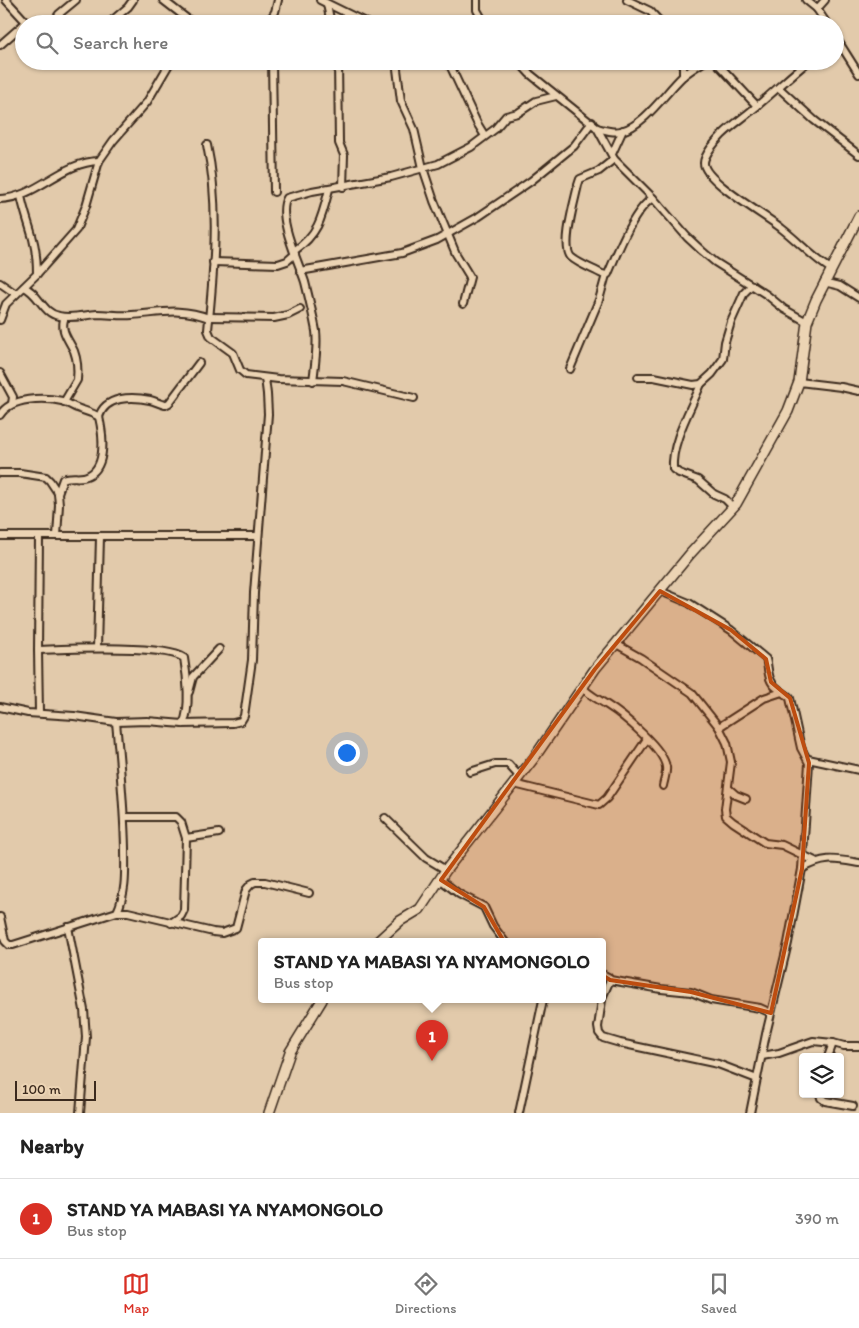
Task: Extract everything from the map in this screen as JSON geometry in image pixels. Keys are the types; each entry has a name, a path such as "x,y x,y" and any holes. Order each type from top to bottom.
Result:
{"main road":[{"path":"381,938 400,921 420,909 446,870 545,742 582,687 690,554 733,507 784,418 799,382 807,322 824,282 859,216"},
{"path":"269,1113 290,1052 320,1003"}],"street":[{"path":"6,0 21,15"},
{"path":"58,15 76,0"},
{"path":"117,15 133,0"},
{"path":"163,0 182,15"},
{"path":"272,15 278,0"},
{"path":"320,0 350,15"},
{"path":"477,0 477,10 480,15"},
{"path":"627,0 650,11 654,15"},
{"path":"806,0 820,15"},
{"path":"816,9 825,0"},
{"path":"327,4 329,15"},
{"path":"0,45 15,32"},
{"path":"844,52 859,74"},
{"path":"0,320 6,304 37,274 76,230 81,220 99,161 113,141 148,102 166,70"},
{"path":"272,70 274,192"},
{"path":"338,70 339,143 344,156 342,187"},
{"path":"397,70 401,101 414,130 423,168 434,201 456,254 470,278 464,304"},
{"path":"452,70 477,124 485,136"},
{"path":"526,70 556,96 598,128 613,156 702,251 784,309 807,322"},
{"path":"683,70 683,76"},
{"path":"598,128 610,131 623,130 646,115 683,76 692,70"},
{"path":"723,70 757,106"},
{"path":"799,70 721,136 708,153 704,165 716,181 780,226 821,263 831,269"},
{"path":"779,88 814,120 859,155"},
{"path":"313,381 316,333 306,287 287,231 284,202 287,198 390,177 438,164 465,151 495,129 506,116 518,113 536,101 556,96"},
{"path":"300,271 402,253 426,245 478,217 531,181 574,146 592,122"},
{"path":"606,275 572,258 568,252 567,241 580,179 599,171 613,156 623,130"},
{"path":"207,145 215,199 209,334 233,353 242,374 265,378 343,381 414,398"},
{"path":"0,199 21,196 72,166 90,161 99,161"},
{"path":"213,262 278,264 287,261 305,244 320,223 329,189"},
{"path":"21,196 24,213 33,238 37,274"},
{"path":"570,370 599,300 606,275 645,203 654,198"},
{"path":"824,282 840,286 859,298"},
{"path":"0,283 16,294"},
{"path":"733,507 708,490 698,480 679,474 673,469 673,460 678,441 701,384 712,374 723,359 725,342 731,322 744,293 752,285"},
{"path":"24,287 32,291 52,314 65,317 107,314 132,315 163,310 186,311 209,317 274,318 288,315 300,309"},
{"path":"64,402 77,376 74,352 63,329 65,317"},
{"path":"57,536 58,493 63,479 68,476 81,478 89,476 98,468 102,450 98,417 105,406 116,400 139,399 165,405 169,403 199,363"},
{"path":"0,373 14,397 12,404"},
{"path":"638,377 660,378 693,385 701,384"},
{"path":"0,708 28,713 74,716 116,722 146,721 183,724 234,724 241,721 244,716 252,660 254,593 268,414 265,378"},
{"path":"799,382 859,391"},
{"path":"0,415 2,411 12,404 34,400 64,402 98,417"},
{"path":"0,473 15,472 46,477 58,493"},
{"path":"0,536 258,536"},
{"path":"39,713 40,536"},
{"path":"97,648 100,537"},
{"path":"660,591 689,604 731,630 766,659 771,682 775,688 790,698 804,755 808,759 859,770"},
{"path":"616,644 641,658 692,693 719,727 727,743 730,757 725,812 733,822 765,843 782,845 815,861"},
{"path":"38,650 97,648 167,651 179,654 184,658 188,712 183,724"},
{"path":"187,698 193,677 219,649"},
{"path":"582,687 594,698 623,717 655,748 666,765 667,770 663,786"},
{"path":"719,727 764,698 782,692"},
{"path":"116,722 124,817 125,883 123,900 118,912"},
{"path":"514,784 599,805 607,798 647,739"},
{"path":"750,1113 788,943 802,869 808,759"},
{"path":"470,772 495,764 508,764 519,776"},
{"path":"728,788 739,797 746,799"},
{"path":"124,817 176,817 181,822 186,838 184,910 181,916 171,923"},
{"path":"385,818 426,858 446,870"},
{"path":"186,838 219,833"},
{"path":"802,869 815,861 827,858 859,863"},
{"path":"441,880 459,894 484,907 493,926 502,938"},
{"path":"0,918 5,941 9,945 19,944 118,912 135,913 171,923 222,933 233,930 238,923 246,890 255,882 265,882 309,892"},
{"path":"68,927 84,1010 86,1036 80,1113"},
{"path":"606,977 610,980 661,989 692,992 711,1000 760,1008 771,1013"},
{"path":"606,990 610,980"},
{"path":"519,1113 542,1003"},
{"path":"601,1003 598,1027 599,1033 603,1038 718,1064 757,1079"},
{"path":"762,1056 779,1053 813,1041 833,1042 844,1046 859,1046"},
{"path":"829,1053 833,1042"},
{"path":"821,1098 825,1101 853,1106"}],"highlighted area":[{"path":"660,591 731,630 766,659 771,682 790,698 809,763 802,869 771,1013 691,992 610,980 597,972 537,964 503,940 484,907 441,880 595,669"}],"place":[{"name":"STAND YA MABASI YA NYAMONGOLO","path":"432,1061"}]}
